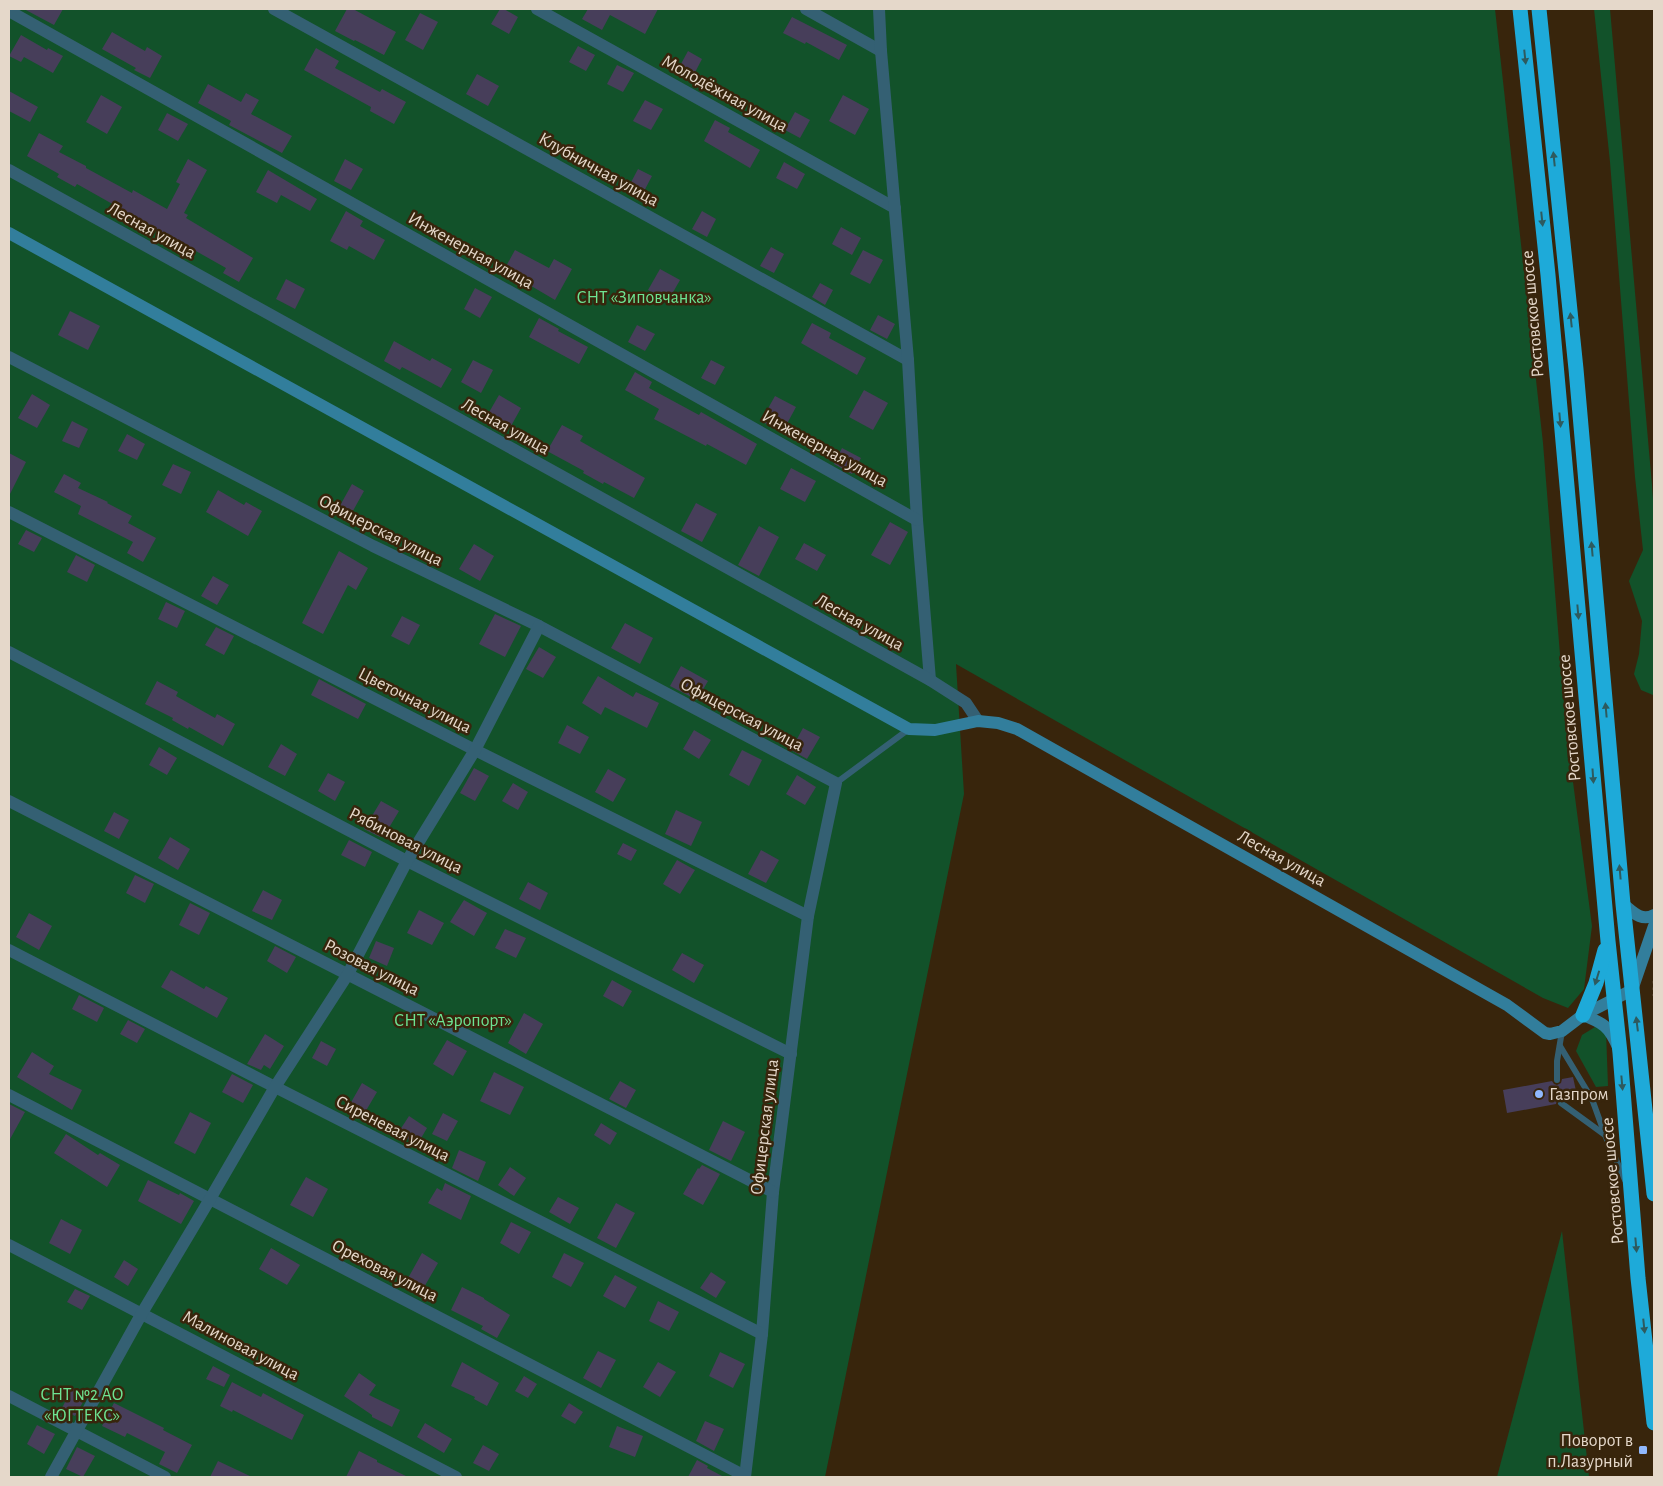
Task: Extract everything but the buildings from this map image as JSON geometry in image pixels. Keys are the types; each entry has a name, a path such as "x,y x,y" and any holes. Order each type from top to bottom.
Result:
{"highway":[{"name":"Ростовское шоссе","path":"1520,9 1548,275 1608,941 1620,1052 1638,1278 1654,1424"},
{"name":"Ростовское шоссе","path":"1539,9 1576,369 1623,904 1654,1194"},
{"path":"1583,1015 1596,983 1608,941"}],"street":[{"name":"Клубничная улица","path":"274,9 908,360"},
{"name":"Молодёжная улица","path":"537,9 895,208"},
{"path":"806,9 881,51"},
{"path":"879,9 908,360 917,520 930,680"},
{"name":"Инженерная улица","path":"9,11 917,520"},
{"name":"Лесная улица","path":"9,170 930,680 966,703 978,721"},
{"name":"Лесная улица","path":"9,233 909,729 935,730 978,721 998,722 1017,729 1506,1005 1540,1030 1550,1034 1562,1031"},
{"name":"Офицерская улица","path":"9,357 373,546 539,626 836,782 808,916 773,1192 762,1334 745,1477"},
{"name":"Цветочная улица","path":"9,512 474,750 808,916"},
{"path":"51,1477 142,1313 275,1088 348,974 407,861 474,750 539,626"},
{"name":"Рябиновая улица","path":"9,652 407,861 791,1054"},
{"name":"Розовая улица","path":"9,801 773,1192"},
{"path":"1623,904 1636,916 1643,918 1654,916"},
{"path":"1562,1031 1583,1015 1632,990 1654,926"},
{"name":"Сиреневая улица","path":"9,950 275,1088 762,1334"},
{"path":"1583,1015 1606,1026 1614,1037 1620,1052"},
{"name":"Ореховая улица","path":"9,1095 745,1477"},
{"name":"Малиновая улица","path":"9,1245 456,1477"},
{"path":"9,1396 166,1477"}],"lane":[{"path":"836,782 909,729"},
{"path":"1557,1080 1562,1031"},
{"path":"1560,1046 1592,1099 1605,1135 1631,1194"},
{"path":"1561,1103 1605,1135"}],"path":[{"path":"1654,981 1654,996"}],"green space":[{"path":"9,9 1495,9 1543,443 1566,729 1592,926 1584,989 1568,1008 1543,998 956,664 964,794 825,1477 9,1477"},
{"path":"1594,9 1610,9 1652,485 1654,514 1653,695 1641,690 1634,674 1639,654 1642,621 1629,581 1643,550 1635,477 1610,162"},
{"path":"1595,1027 1606,1031 1608,1086 1596,1087 1576,1051 1582,1035"},
{"path":"1562,1231 1589,1477 1497,1477"}],"place":[{"name":"Газпром","path":"1539,1094"},
{"name":"Поворот в п.Лазурный","path":"1643,1450"}],"park label":[{"name":"СНТ «Зиповчанка»","path":"644,297"},
{"name":"СНТ «Аэропорт»","path":"453,1020"},
{"name":"СНТ №2 АО «ЮГТЕКС»","path":"82,1404"}]}
